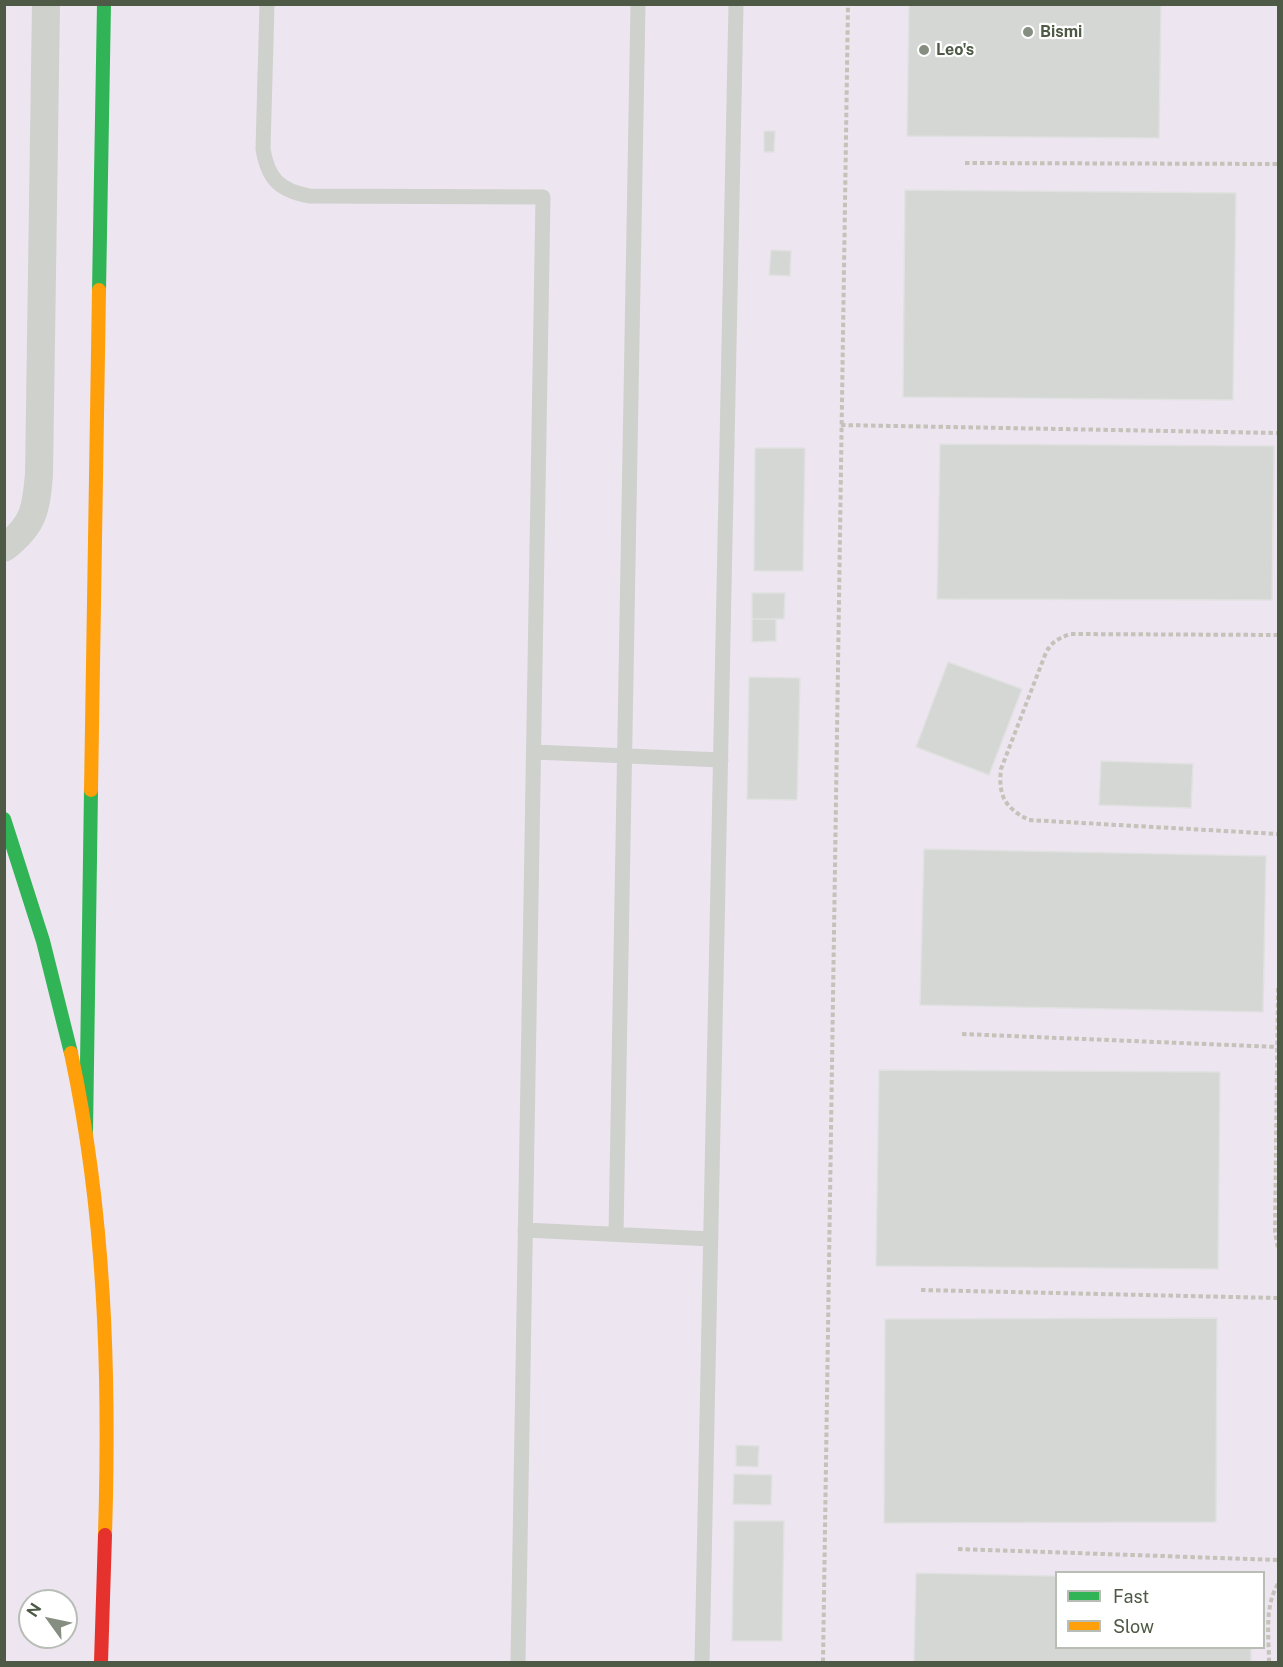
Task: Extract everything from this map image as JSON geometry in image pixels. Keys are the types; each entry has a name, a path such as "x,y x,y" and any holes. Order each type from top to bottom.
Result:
{"street":[{"path":"4,548 21,535 36,506 39,474 46,4"},
{"path":"86,1132 104,4"},
{"path":"4,819 22,868 59,999 86,1132 102,1260 108,1390 101,1662"}],"lane":[{"path":"267,4 263,149 266,167 276,182 283,187 291,192 309,196 543,197 518,1662"},
{"path":"616,1234 638,4"},
{"path":"702,1662 736,4"},
{"path":"534,752 721,760"},
{"path":"525,1230 711,1239"}],"path":[{"path":"823,1662 848,4"},
{"path":"965,164 1278,164"},
{"path":"841,425 1278,433"},
{"path":"1278,635 1071,634 1062,636 1048,647 1001,769 999,785 1004,800 1015,813 1029,820 1278,834"},
{"path":"1278,988 1275,1232 1278,1249"},
{"path":"962,1034 1278,1047"},
{"path":"921,1290 1278,1298"},
{"path":"958,1549 1278,1560"},
{"path":"1269,1662 1268,1621 1270,1604 1278,1584"}],"sand":[{"path":"5,5 1278,5 1278,1662 5,1662"}],"building":[{"path":"909,4 1161,4 1159,138 907,136"},
{"path":"764,131 775,131 774,152 764,152"},
{"path":"905,190 1236,193 1233,400 903,397"},
{"path":"771,250 791,251 790,276 769,275"},
{"path":"940,444 1274,446 1272,600 937,599"},
{"path":"755,448 805,448 803,571 754,571"},
{"path":"752,593 785,593 784,619 752,619"},
{"path":"752,619 776,619 776,641 752,642"},
{"path":"948,662 1022,689 989,775 916,747"},
{"path":"749,677 800,678 797,800 747,799"},
{"path":"1101,761 1193,764 1191,808 1099,805"},
{"path":"924,849 1266,856 1263,1012 920,1005"},
{"path":"879,1070 1220,1072 1218,1269 876,1266"},
{"path":"1217,1318 1216,1522 884,1523 885,1319"},
{"path":"736,1445 759,1446 758,1467 736,1466"},
{"path":"734,1474 772,1475 771,1505 733,1504"},
{"path":"734,1521 784,1521 782,1641 732,1641"},
{"path":"916,1573 1055,1576 1055,1649 1251,1649 1251,1662 914,1662"}],"traffic: fast":[{"path":"99,290 104,4"},
{"path":"86,1132 91,790"},
{"path":"4,819 43,941 71,1053"}],"traffic: slow":[{"path":"91,790 99,290"},
{"path":"71,1053 91,1173 103,1293 107,1414 105,1535"}],"traffic: jam":[{"path":"101,1662 105,1535"}],"place":[{"name":"Bismi","path":"1028,32"},
{"name":"Leo's","path":"924,50"}]}
